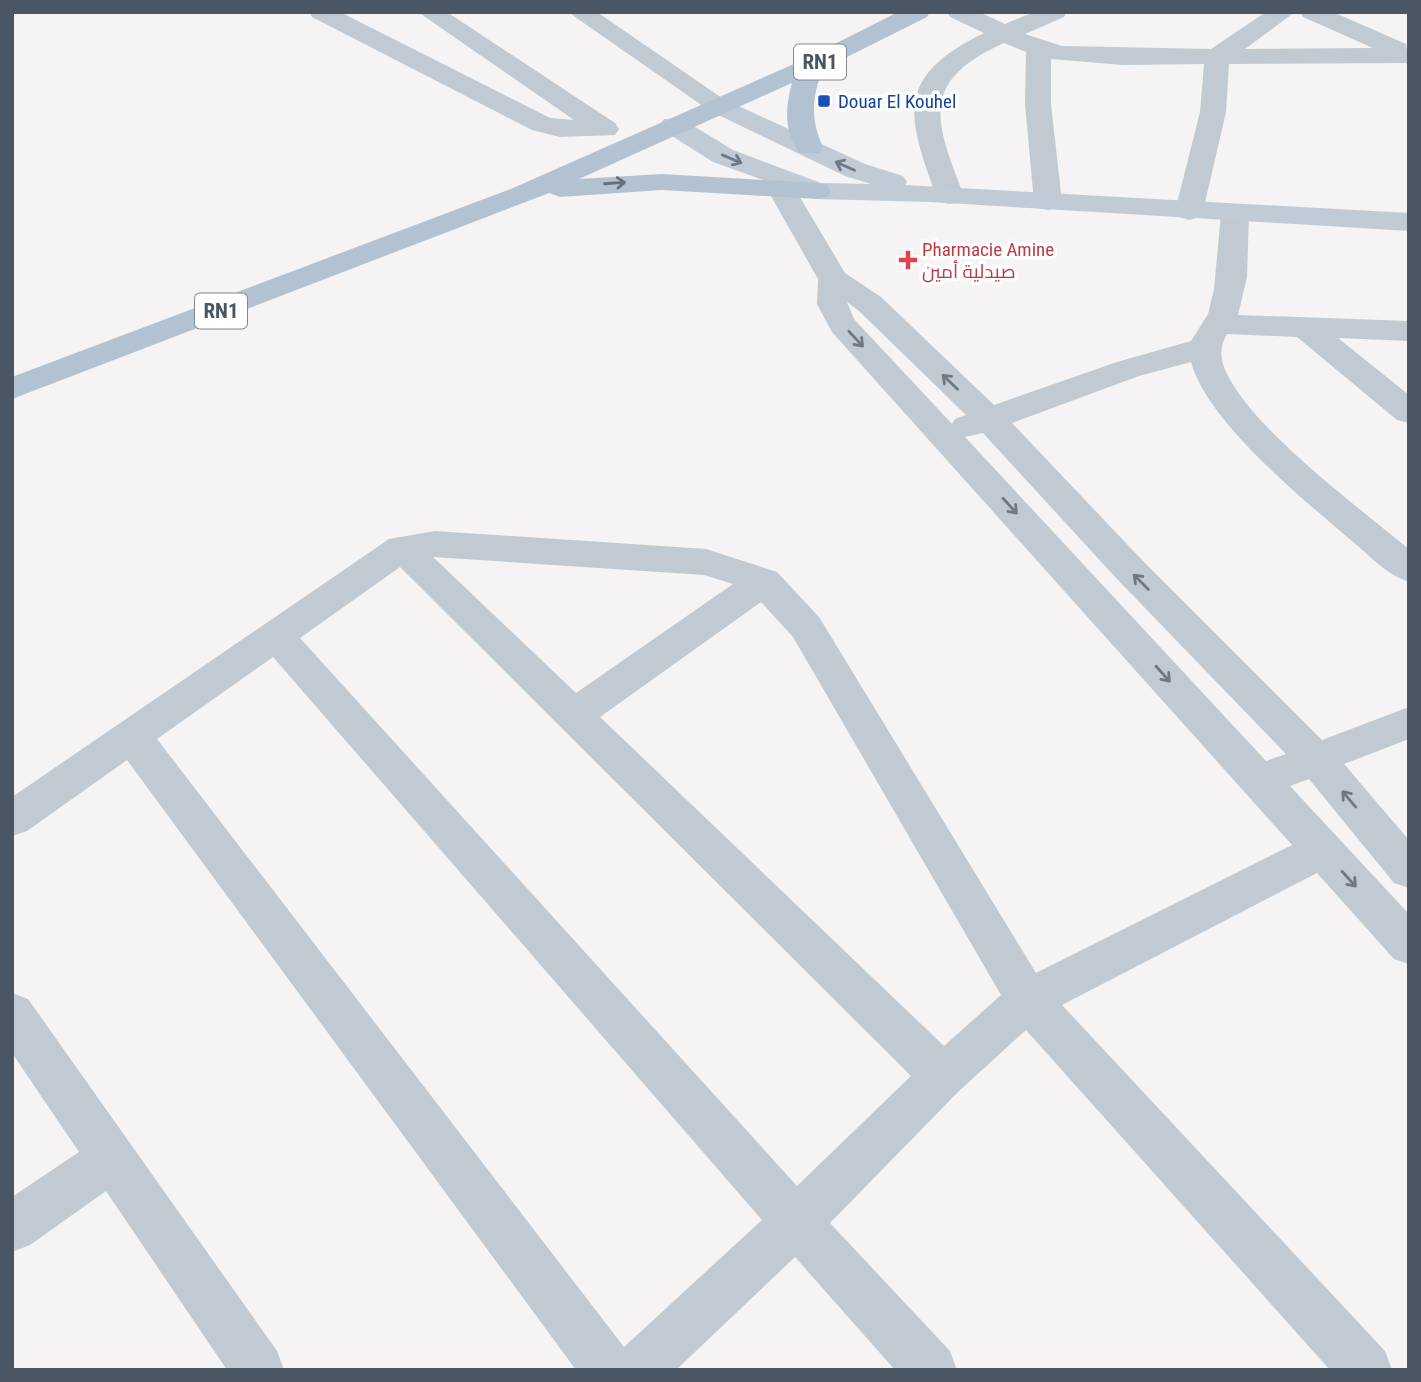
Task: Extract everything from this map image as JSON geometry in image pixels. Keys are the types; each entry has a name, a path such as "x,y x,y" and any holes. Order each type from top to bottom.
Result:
{"main road":[{"name":"RN1","path":"12,389 523,194 812,65 918,12"},
{"path":"809,147 802,134 798,112 812,65"},
{"path":"719,105 855,170 940,195"},
{"path":"673,125 723,156 817,191"},
{"path":"523,194 629,183 940,195 1409,222"}],"street":[{"path":"321,12 451,76 524,117 560,129 599,125"},
{"path":"430,12 631,146"},
{"path":"580,12 719,105"},
{"path":"959,12 1039,49 1089,56 1403,52"},
{"path":"940,195 926,122 930,90 938,74 948,63 1055,12"},
{"path":"1217,56 1283,12"},
{"path":"1312,12 1403,52"},
{"path":"1039,49 1038,104 1048,202"},
{"path":"1403,52 1409,82"},
{"path":"1189,211 1213,112 1217,56"},
{"path":"780,188 833,279 870,304 989,419 1129,569 1315,758 1409,870"},
{"path":"1235,214 1236,258 1228,298 1205,359 1230,406 1272,449 1409,569"},
{"path":"833,279 831,299 834,311 843,325 1409,945"},
{"path":"944,435 1212,336 1305,327 1409,331"},
{"path":"1305,327 1409,412"},
{"path":"12,819 402,548 435,544 706,562 764,581 806,627 1028,1000 1366,1370"},
{"path":"402,548 943,1076"},
{"path":"574,715 764,581"},
{"path":"275,636 931,1370"},
{"path":"1260,781 1409,722"},
{"path":"132,736 609,1370"},
{"path":"638,1370 796,1222 943,1076 1028,1000 1322,850"},
{"path":"12,1014 258,1370"},
{"path":"12,1227 111,1158"}],"place":[{"name":"Douar El Kouhel","path":"824,101"},
{"name":"Pharmacie Amine صيدلية أمين","path":"908,260"}]}
